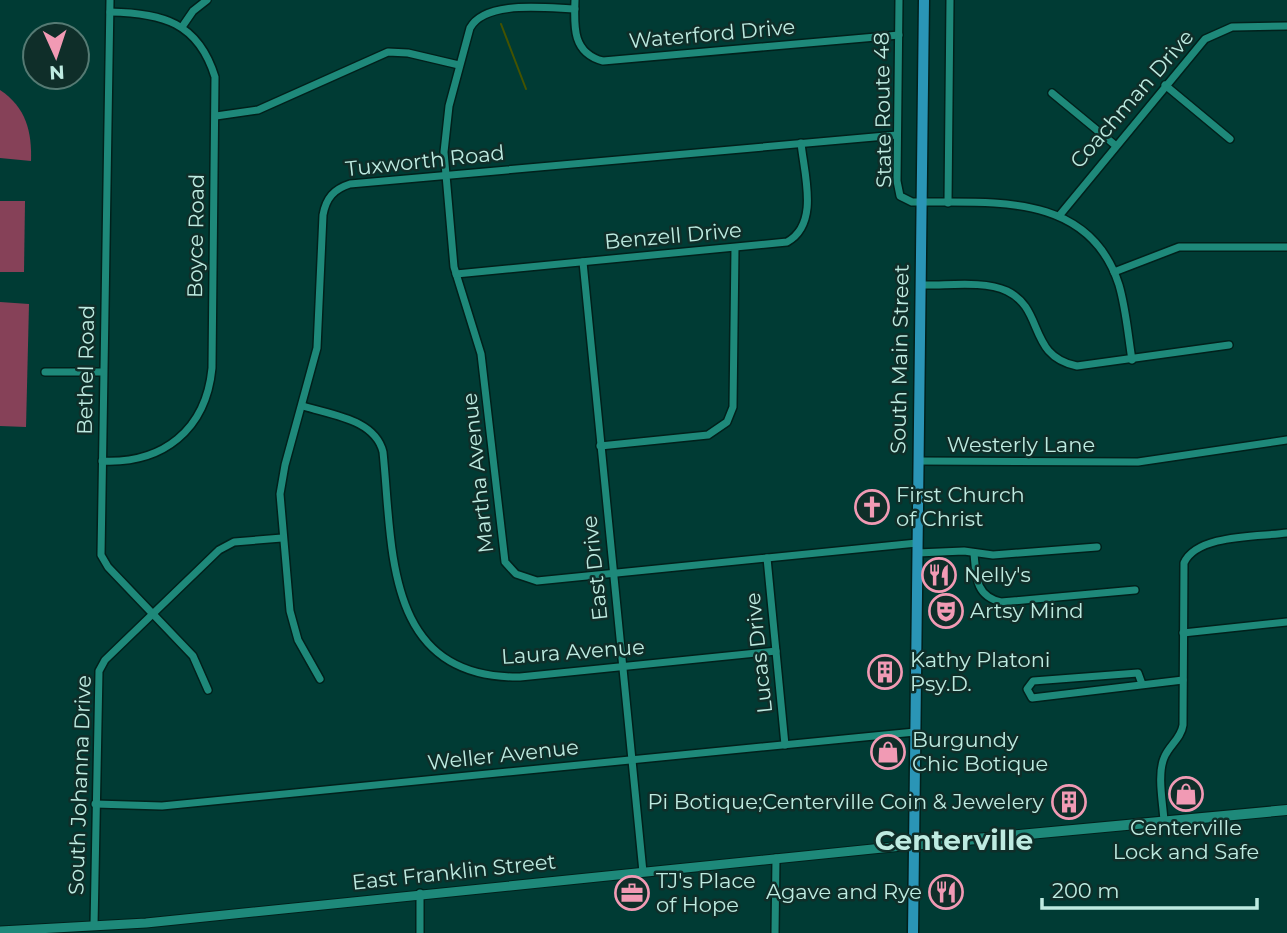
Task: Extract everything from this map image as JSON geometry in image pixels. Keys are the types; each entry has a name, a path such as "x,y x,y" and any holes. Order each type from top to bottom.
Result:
{"main road":[{"name":"South Main Street","path":"913,933 924,0"},
{"path":"912,845 1287,810"}],"street":[{"name":"Bethel Road","path":"110,0 101,555 108,567 193,656 208,690"},
{"path":"182,27 192,11 207,0"},
{"name":"State Route 48","path":"899,0 898,192 907,201 922,202"},
{"path":"948,203 950,0"},
{"name":"Waterford Drive","path":"575,4 574,31 579,46 589,56 603,61 899,35"},
{"name":"Martha Avenue","path":"575,4 497,8 482,13 470,27 445,129 446,175 456,274 481,354 505,562 516,574 531,580 767,558 917,548 993,555 1097,547"},
{"name":"Boyce Road","path":"102,461 139,459 169,446 190,427 208,392 212,368 216,87 211,64 200,45 182,27 148,13 110,12"},
{"name":"Coachman Drive","path":"1059,216 1196,48 1214,34 1232,27 1287,26"},
{"path":"216,116 258,110 388,52 408,53 459,65"},
{"path":"1165,85 1230,139"},
{"path":"1052,93 1115,145"},
{"name":"Tuxworth Road","path":"320,679 307,660 293,626 282,538 282,480 303,406 320,330 323,215 327,201 337,190 350,184 898,135"},
{"name":"Benzell Drive","path":"456,274 780,244 793,239 802,229 807,215 801,143"},
{"path":"922,202 1019,204 1059,216 1093,241 1114,272 1122,297 1132,360"},
{"path":"1114,272 1179,247 1287,247"},
{"path":"600,446 708,435 727,422 733,407 735,248"},
{"name":"East Drive","path":"583,262 643,872"},
{"path":"920,285 989,287 1008,292 1026,308 1047,351 1067,364 1086,366 1229,345"},
{"path":"46,372 103,372"},
{"name":"Laura Avenue","path":"303,406 366,426 381,443 399,594 418,632 435,650 456,664 496,676 622,667 776,651"},
{"name":"Westerly Lane","path":"918,461 1124,463 1287,440"},
{"path":"1164,821 1162,765 1182,733 1184,563 1191,551 1203,543 1287,533"},
{"name":"South Johanna Drive","path":"94,926 99,671 105,660 225,546 240,541 282,538"},
{"path":"974,552 978,587 989,599 1001,602 1135,590"},
{"name":"Lucas Drive","path":"767,558 785,745"},
{"path":"1183,633 1287,622"},
{"path":"1142,684 1138,673 1033,681 1027,690 1032,698 1115,691 1119,686 1142,684 1183,680"},
{"name":"Weller Avenue","path":"95,804 163,806 915,732"},
{"name":"East Franklin Street","path":"0,931 94,926 146,928 420,893 912,845"},
{"path":"775,933 776,858"},
{"path":"420,893 420,933"}],"shaded area":[{"path":"0,90 16,104 26,121 31,161 0,158"},
{"path":"0,201 25,201 24,272 0,272"},
{"path":"0,302 29,304 26,427 0,426"}],"waterway":[{"path":"501,24 526,89"}],"place":[{"name":"First Church of Christ","path":"872,507"},
{"name":"Nelly's","path":"939,575"},
{"name":"Artsy Mind","path":"946,611"},
{"name":"Kathy Platoni Psy.D.","path":"885,672"},
{"name":"Burgundy Chic Botique","path":"888,752"},
{"name":"Centerville Lock and Safe","path":"1186,794"},
{"name":"Pi Botique;Centerville Coin & Jewelery","path":"1069,802"},
{"name":"Agave and Rye","path":"946,892"},
{"name":"TJ's Place of Hope","path":"632,893"}],"district":[{"name":"Centerville","path":"954,840"}]}
